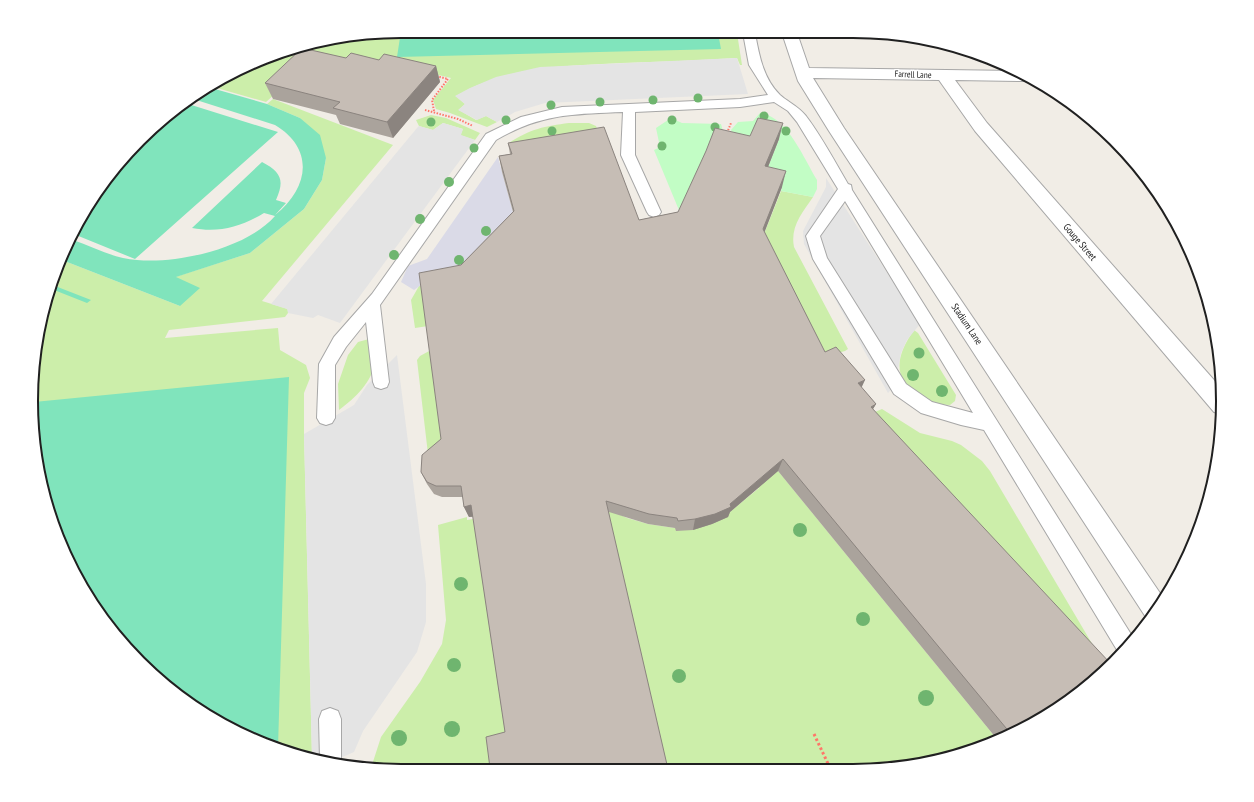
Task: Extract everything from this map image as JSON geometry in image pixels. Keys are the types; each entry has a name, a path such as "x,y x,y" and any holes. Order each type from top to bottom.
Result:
{"street":[{"name":"Stadium Lane","path":"791,38 806,81 837,131 1153,606"},
{"name":"Farrell Lane","path":"803,73 1016,76"},
{"name":"Gouge Street","path":"944,75 981,127 1216,398"}],"lane":[{"path":"750,38 754,65 776,98 792,108 802,120 846,188 1124,642"},
{"path":"326,418 327,364 340,342 372,304 494,136 510,126 536,115 562,111 740,103 776,98"},
{"path":"629,108 628,155 654,212"},
{"path":"846,188 814,236 820,260 900,389 927,408 961,418 991,424"},
{"path":"372,304 381,382"},
{"path":"330,719 331,757"}],"path":[{"path":"434,111 432,100 448,79 435,76"},
{"path":"425,110 434,111 458,119 494,136"},
{"path":"729,137 727,132 733,119"},
{"path":"814,734 828,764"}],"green space":[{"path":"401,38 719,38 721,49 397,57"},
{"path":"738,38 742,65 740,65 737,58 578,65 536,69 515,73 475,86 456,96 465,104 459,110 476,120 486,116 497,122 487,127 436,109 433,100 451,78 396,65 309,64 266,102 217,88 240,75 284,57 330,45 377,39"},
{"path":"215,89 267,104 300,118 320,135 326,158 322,180 304,209 250,253 176,277 200,288 180,306 66,262 75,241 121,257 154,261 211,252 247,237 263,227 275,216 264,213 247,222 230,228 211,230 192,228 262,162 273,169 280,177 281,182 276,200 286,203 275,215 286,204 295,193 303,169 302,157 297,145 288,135 275,125 197,100"},
{"path":"273,99 393,145 262,301 288,309 288,313 285,317 169,330 165,338 278,328 280,350 306,365 310,378 304,393 304,434 312,753 284,745 240,727 199,703 144,658 113,622 99,603 75,562 57,518 45,472 39,425 38,401 41,354 50,307 66,262 180,306 175,277 250,253 304,209 322,180 326,158 300,118 267,104"},
{"path":"191,105 278,132 135,259 78,236 99,199 113,180 144,144 162,128"},
{"path":"760,113 770,116 778,122 794,140 817,180 817,189 813,197 781,191 782,187 762,182 779,139 739,149 731,130 738,122 753,121"},
{"path":"431,115 446,118 480,133 475,140 460,135 463,129 443,123 433,130 419,126 416,120"},
{"path":"671,118 682,123 721,124 727,146 681,215 654,150 660,147 656,128"},
{"path":"589,123 596,126 599,134 509,143 524,134 538,129 552,125"},
{"path":"781,191 813,197 795,227 793,240 794,247 848,349 845,351 819,358 760,244"},
{"path":"429,281 428,326 415,328 411,300 419,286"},
{"path":"56,286 91,300 87,303 55,290"},
{"path":"914,330 918,333 956,395 955,401 950,405 933,402 926,399 909,387 903,380 900,372 901,356 908,339"},
{"path":"369,339 374,352 374,368 367,382 357,395 339,410 338,384 348,355 358,342"},
{"path":"431,350 445,452 428,454 417,360 420,356"},
{"path":"289,377 278,743 240,727 199,703 180,689 144,658 99,603 75,562 57,518 50,495 41,448 38,402"},
{"path":"882,409 920,433 952,441 961,445 982,461 990,471 1104,664 1103,664 868,415"},
{"path":"774,466 994,735 947,752 900,761 853,764 665,764 606,508 627,518 648,524 675,528 726,515 759,488 752,471"},
{"path":"467,517 467,520 473,519 509,736 497,764 373,763 381,737 420,682 442,644 446,620 438,525"}],"shaded area":[{"path":"737,58 748,94 545,103 515,112 497,122 486,116 477,120 458,110 465,104 455,96 496,77 540,67"},
{"path":"443,123 463,129 461,135 475,140 340,323 318,315 313,318 288,313 287,309 271,304 417,128 419,126 433,130"},
{"path":"498,157 517,227 465,280 431,278 414,290 401,282 408,266 427,259"},
{"path":"826,178 920,324 907,340 901,353 898,369 902,378 888,393 804,244 803,231 826,187"},
{"path":"397,355 426,584 426,622 417,652 363,731 354,752 339,759 312,753 304,434 354,405 367,385"}],"building":[{"path":"309,50 346,58 351,53 379,60 384,54 436,66 387,122 333,108 340,102 265,83 297,53"},
{"path":"758,118 783,123 765,166 786,171 763,229 825,352 836,347 865,380 858,383 876,404 871,407 1107,660 1055,703 1007,730 783,459 730,504 731,507 715,514 695,519 678,521 677,518 649,514 606,501 667,764 489,764 486,737 505,732 471,505 464,507 461,486 436,486 427,482 421,472 422,455 441,439 419,273 461,265 514,211 499,156 512,154 508,143 604,127 639,220 678,212 715,128 750,136"}]}
